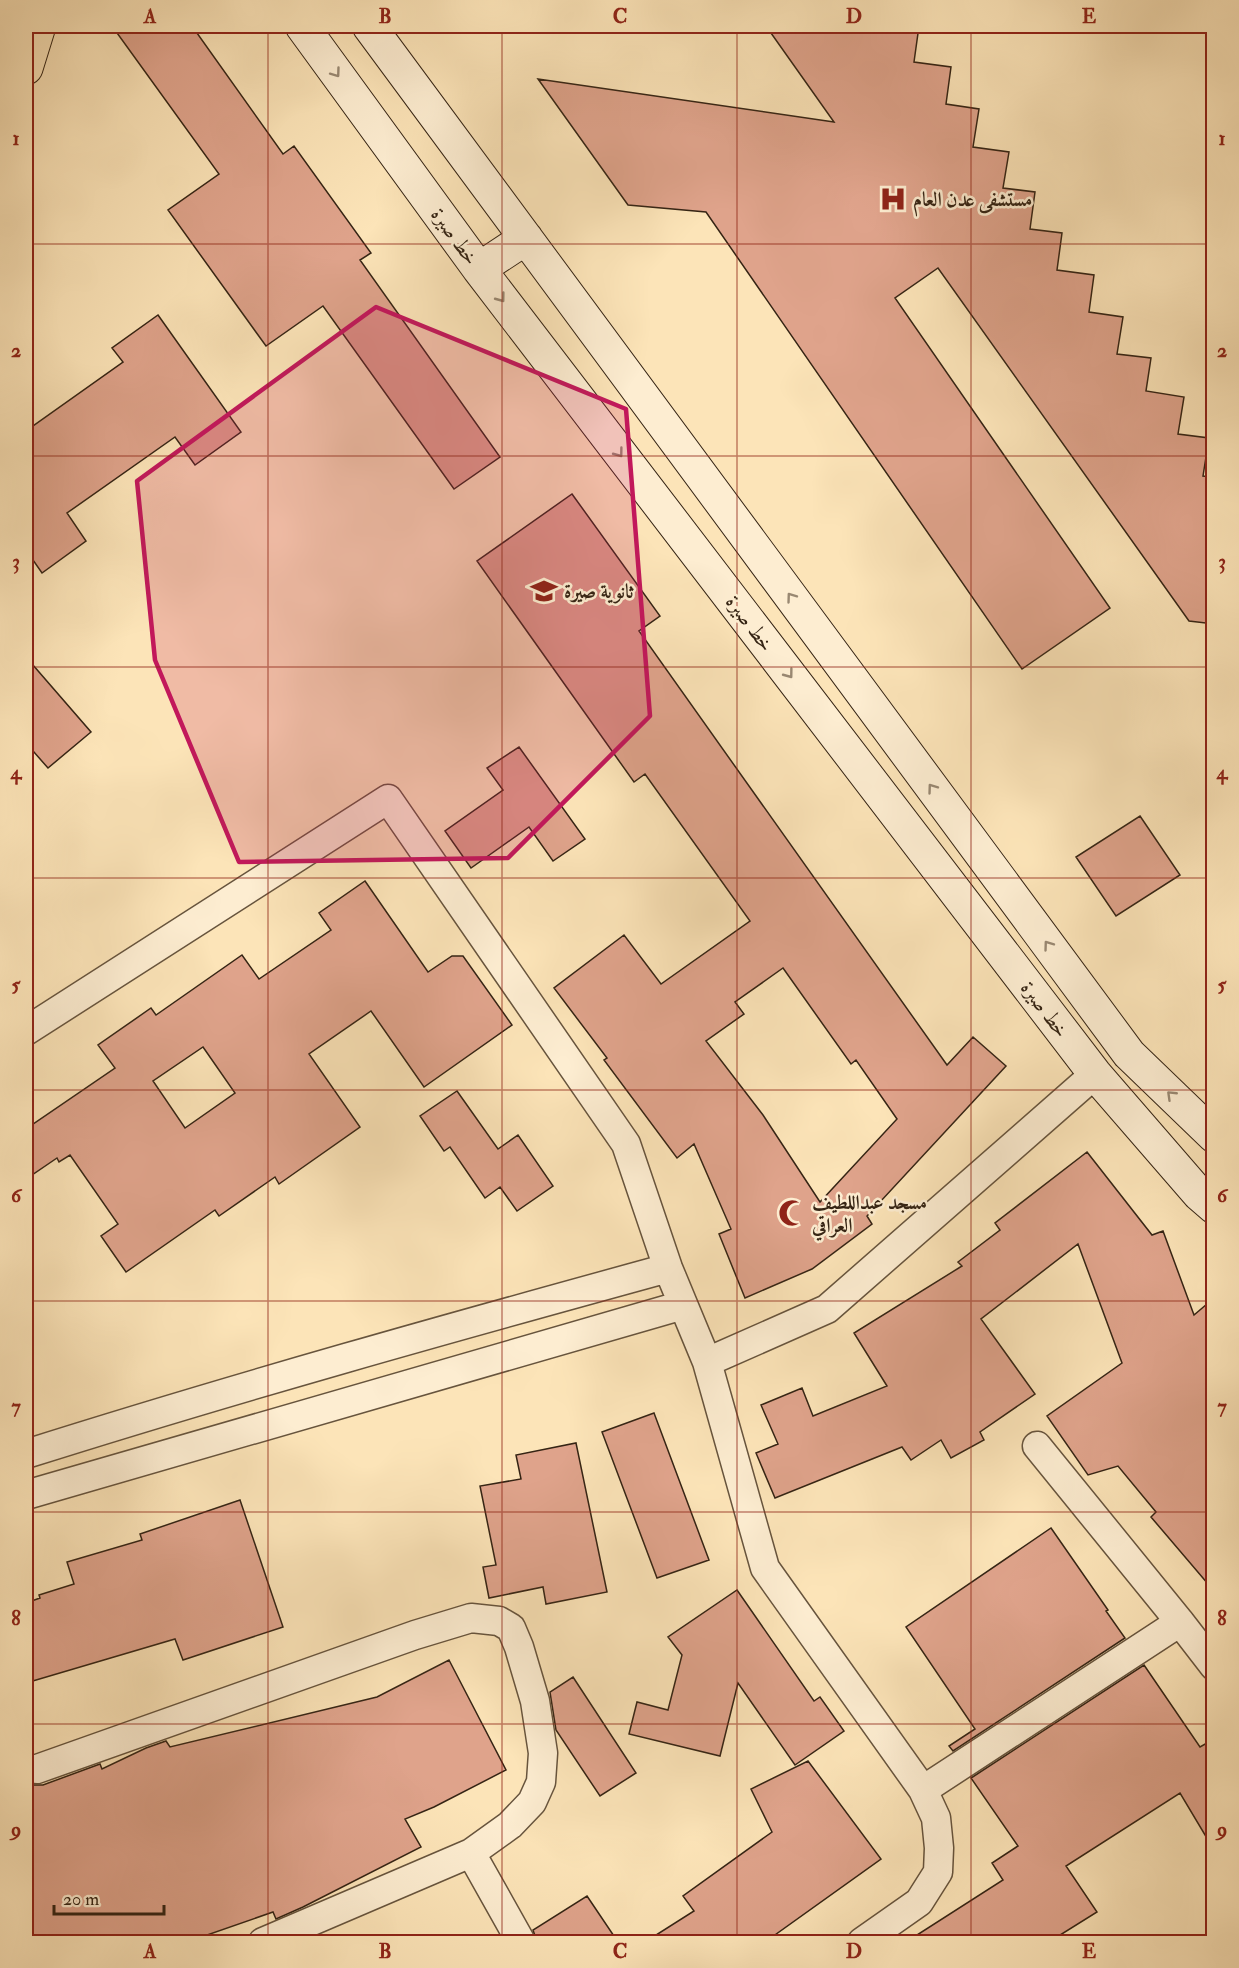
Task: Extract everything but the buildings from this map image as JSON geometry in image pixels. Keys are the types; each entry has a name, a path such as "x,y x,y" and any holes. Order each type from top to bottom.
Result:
{"main road":[{"path":"26,68 39,26"}],"street":[{"name":"خط صيرة","path":"302,26 478,269 1095,1074 1199,1194 1214,1207"},
{"name":"خط صيرة","path":"369,26 1129,1054 1214,1136"},
{"path":"478,269 526,238"},
{"path":"26,1031 388,799 626,1144 668,1268 707,1362 765,1568 923,1790 936,1818 939,1848 938,1872 919,1902 862,1942"},
{"path":"707,1362 827,1309 1095,1074 1129,1054"},
{"path":"26,1454 173,1408 668,1268"},
{"path":"26,1495 682,1305"},
{"path":"1037,1446 1214,1666"},
{"path":"37,1769 415,1635 471,1618 499,1621 511,1628 535,1701 543,1754 541,1782 532,1802 510,1825 471,1853 263,1942"},
{"path":"923,1790 1180,1622"},
{"path":"471,1853 521,1942"}],"highlighted area":[{"path":"376,307 626,409 650,716 508,858 239,862 155,660 137,481"}],"place":[{"name":"مستشفى عدن العام","path":"893,199"},
{"name":"ثانوية صيرة","path":"544,591"},
{"name":"مسجد عبداللطيف العراقي","path":"792,1213"}]}
